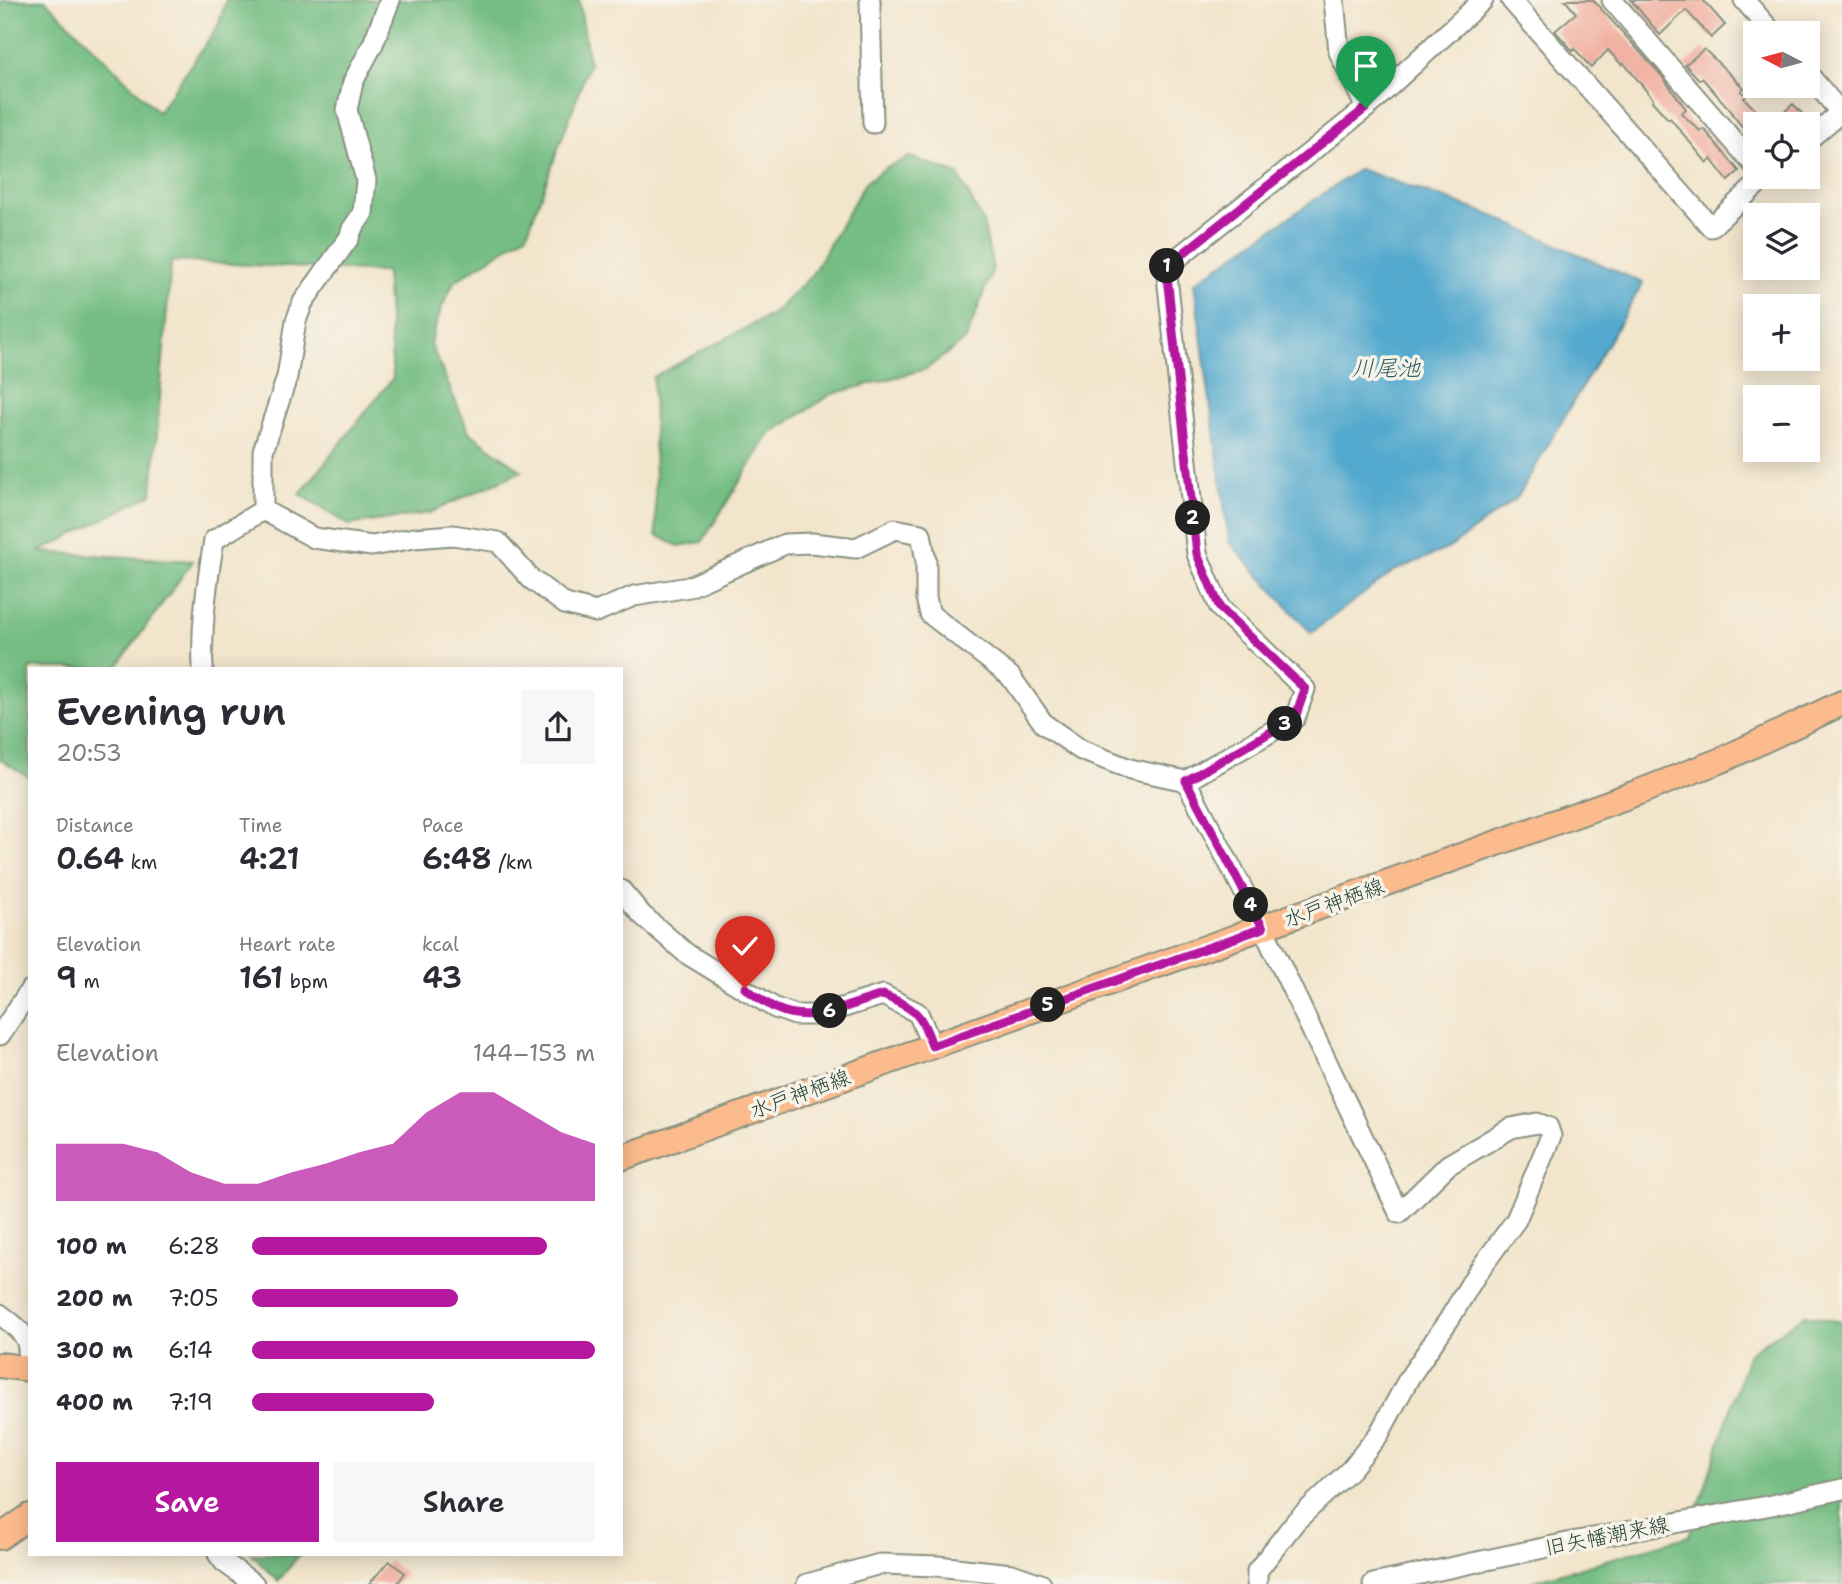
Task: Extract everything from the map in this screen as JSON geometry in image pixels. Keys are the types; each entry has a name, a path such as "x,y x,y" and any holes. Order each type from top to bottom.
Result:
{"main road":[{"name":"水戸神栖線","path":"623,1157 1651,788 1771,737 1842,703"},
{"path":"0,1365 28,1368"},
{"path":"0,1537 28,1517"}],"street":[{"path":"263,510 263,451 287,377 296,321 303,302 349,238 363,213 366,180 346,110 353,82 373,44 390,0"},
{"path":"870,0 873,123"},
{"path":"1334,0 1339,52 1366,108"},
{"path":"263,510 314,538 372,546 414,538 453,535 498,542 531,579 565,604 596,612 634,596 689,587 785,544 812,543 856,548 895,529 921,534 926,561 926,598 930,614 1010,676 1044,724 1081,750 1130,769 1186,781 1295,718 1305,689 1220,608 1197,554 1166,267 1366,108 1483,0"},
{"path":"1511,0 1711,227 1752,189"},
{"path":"1612,0 1743,152"},
{"path":"1744,0 1762,21"},
{"path":"1820,87 1842,112 1820,130"},
{"path":"203,667 204,607 214,540 263,510"},
{"path":"1186,781 1263,928 1399,1213 1448,1165 1511,1128 1537,1123 1548,1127 1551,1136 1516,1220 1477,1273 1409,1378 1379,1434 1351,1469 1296,1521 1257,1571 1257,1584"},
{"path":"623,892 642,915 687,954 775,1008 795,1015 819,1015 883,995 918,1013 932,1046"},
{"path":"0,1035 28,993"},
{"path":"0,1314 24,1334 28,1350"},
{"name":"旧矢幡潮来線","path":"1373,1584 1842,1489"},
{"path":"220,1556 254,1584"},
{"path":"807,1584 880,1564 937,1566 1012,1574 1041,1584"}],"green space":[{"path":"2,0 45,0 158,112 218,26 226,0 579,0 589,64 527,234 454,282 441,309 430,343 469,432 522,471 429,513 349,525 300,494 393,378 386,272 171,261 152,494 39,552 193,561 117,667 28,667 28,777 0,759"},
{"path":"910,157 958,174 983,222 993,269 966,339 926,369 832,394 769,435 702,542 678,546 656,535 653,377 774,313 811,276 865,183 885,168"},
{"path":"1805,1315 1842,1322 1842,1584 1524,1584 1689,1536 1749,1353"},
{"path":"253,1556 298,1556 278,1581"}],"water":[{"name":"川尾池","path":"1359,169 1491,215 1643,283 1517,498 1449,548 1394,571 1311,633 1229,542 1194,283"}],"building":[{"path":"1565,0 1593,0 1661,75 1686,109 1681,113 1700,131 1704,129 1739,171 1728,181 1711,159 1707,163 1670,118 1668,119 1652,101 1624,63 1622,65 1608,50 1591,68 1575,49 1573,51 1555,31 1576,13"},
{"path":"1631,0 1703,0 1725,25 1711,38 1686,10 1660,35"},
{"path":"1704,49 1743,87 1743,98 1757,112 1743,112 1743,128 1702,78 1700,80 1685,65"},
{"path":"1793,104 1801,112 1784,112"},
{"path":"389,1561 405,1573 397,1584 369,1584"}],"route":[{"path":"745,988 775,1008 795,1015 819,1015 883,995 918,1013 932,1046 1263,928 1186,781 1295,718 1305,689 1220,608 1197,554 1166,267 1366,108"}]}
